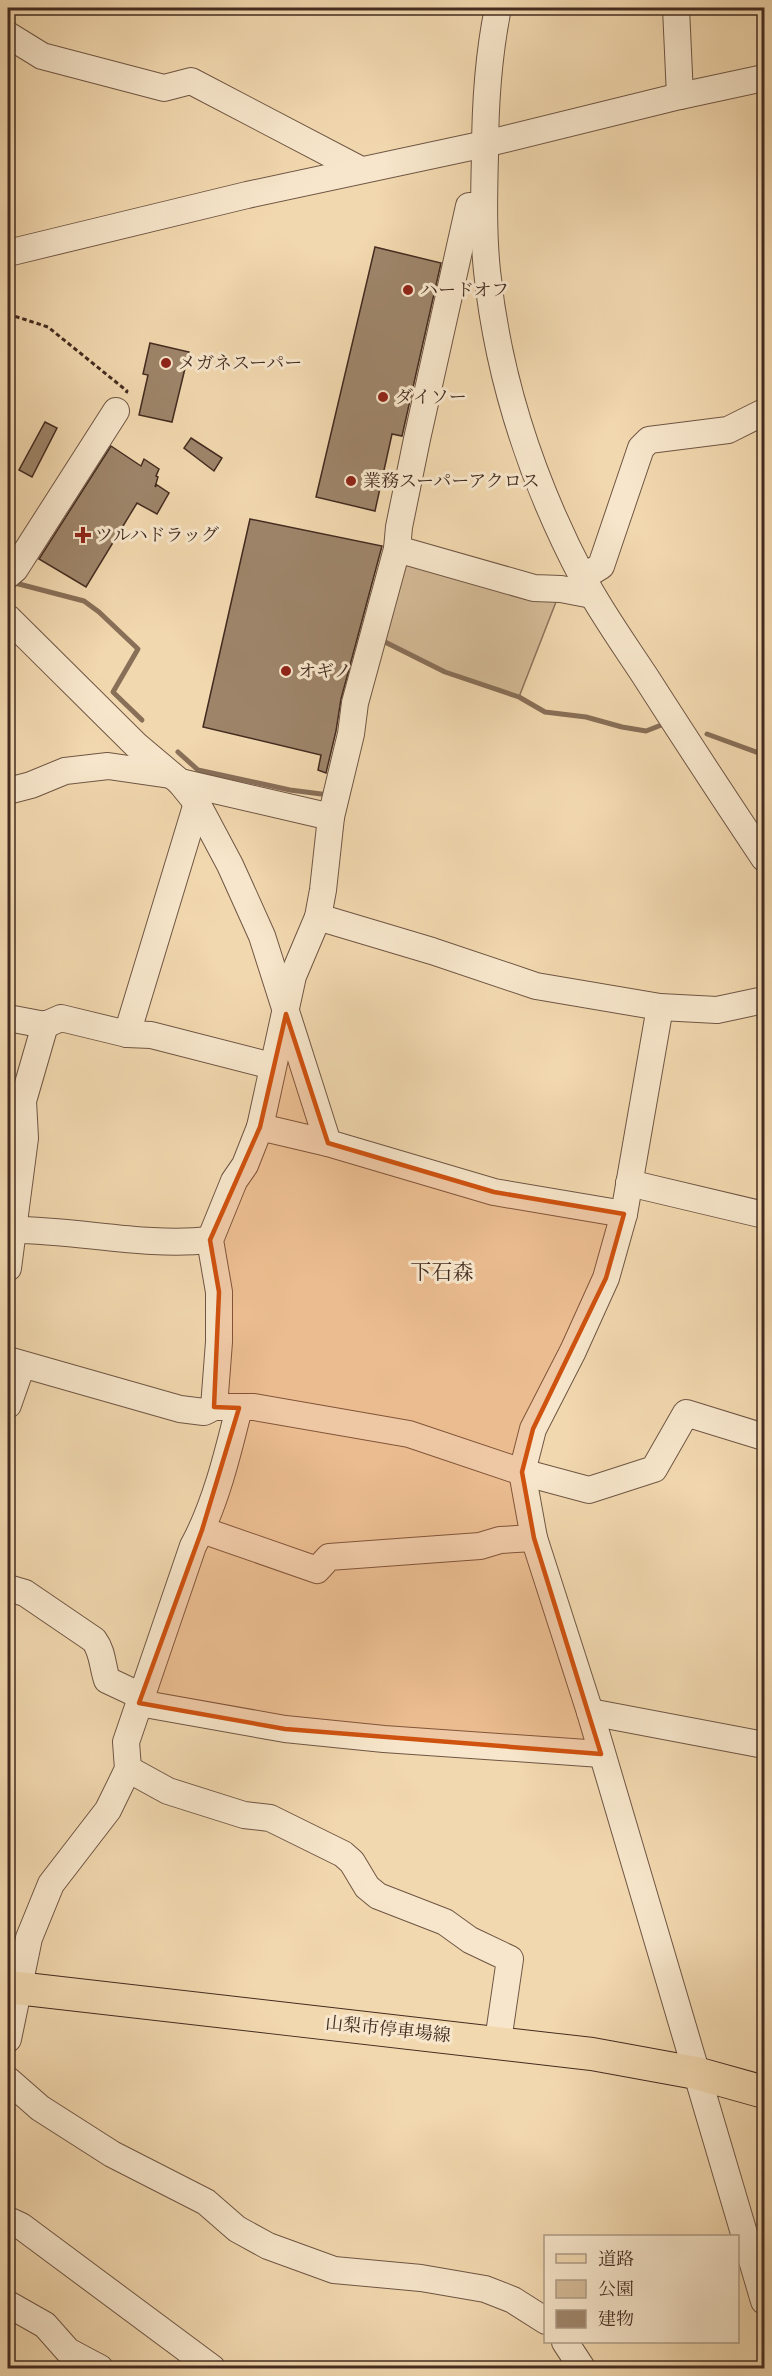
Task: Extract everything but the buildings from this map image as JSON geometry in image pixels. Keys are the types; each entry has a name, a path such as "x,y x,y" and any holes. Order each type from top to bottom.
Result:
{"main road":[{"name":"山梨市停車場線","path":"13,1988 498,2041 592,2054 696,2073 765,2092"}],"street":[{"path":"498,8 485,89 484,206 487,270 496,336 507,387 522,435 556,522 588,586 710,777 765,858"},
{"path":"676,8 681,96"},
{"path":"8,35 42,56 164,88 191,81 361,170"},
{"path":"8,253 247,195 485,144 765,78"},
{"path":"8,2039 13,1988 29,1938 51,1884 108,1810 128,1769 126,1742 231,1442 219,1342 219,1292 210,1240 234,1181 245,1166 260,1127 293,976 318,916 331,817 351,734 355,703 397,549 399,527 417,439 469,206 484,206"},
{"path":"8,574 15,569 116,411"},
{"path":"397,549 534,588 561,589 588,586 601,567 641,448 649,440 729,430 765,412"},
{"path":"8,618 197,803 230,865 262,936 328,1143"},
{"path":"8,791 31,785 64,771 124,767 331,817"},
{"path":"127,1034 197,803"},
{"path":"318,916 536,986 660,1006 717,1010 765,1000"},
{"path":"660,1006 624,1214 606,1278 573,1351 533,1429 522,1473 534,1538 590,1712 765,2301"},
{"path":"8,1018 45,1025 61,1018 127,1034 151,1035 272,1066"},
{"path":"8,1268 25,1138 23,1101 45,1025"},
{"path":"260,1127 328,1143 494,1192 624,1214"},
{"path":"629,1183 765,1215"},
{"path":"13,1230 43,1230 186,1243 210,1240"},
{"path":"8,1405 15,1363 180,1409 204,1412 254,1407 409,1434 522,1473 590,1490 654,1469 686,1413 765,1437"},
{"path":"202,1530 316,1570 329,1557 480,1546 500,1540 534,1538"},
{"path":"8,1588 25,1593 94,1640 102,1650 102,1666 107,1680 140,1700 285,1729 384,1739 601,1754"},
{"path":"590,1712 765,1745"},
{"path":"128,1769 168,1791 244,1815 270,1818 344,1854 368,1887 378,1896 445,1922 470,1940 510,1959 498,2041"},
{"path":"8,2080 40,2108 112,2154 206,2202 237,2229 268,2246 334,2270 421,2278 484,2289 513,2300 544,2320"},
{"path":"8,2220 21,2226 212,2368"},
{"path":"8,2304 45,2325 68,2351 100,2368"},
{"path":"566,2343 582,2368"}],"path":[{"path":"8,314 48,327 127,391 116,411"}],"highlighted area":[{"path":"286,1014 328,1143 494,1192 624,1214 606,1278 533,1429 522,1472 534,1538 601,1754 285,1729 139,1703 202,1530 239,1408 214,1407 219,1292 210,1240 260,1127"}],"green space":[{"path":"397,549 561,589 519,697 445,672 373,636"}],"waterway":[{"path":"15,583 84,601 138,649 113,692 142,720"},
{"path":"380,643 381,640 445,672 519,697 545,712 586,717 646,731 664,724"},
{"path":"707,734 764,755"},
{"path":"178,752 198,770 290,790 329,795"}],"place":[{"name":"ハードオフ","path":"408,290"},
{"name":"メガネスーパー","path":"166,363"},
{"name":"ダイソー","path":"383,397"},
{"name":"業務スーパーアクロス","path":"351,481"},
{"name":"ツルハドラッグ","path":"83,535"},
{"name":"オギノ","path":"286,671"}],"district":[{"name":"下石森","path":"442,1272"}]}
